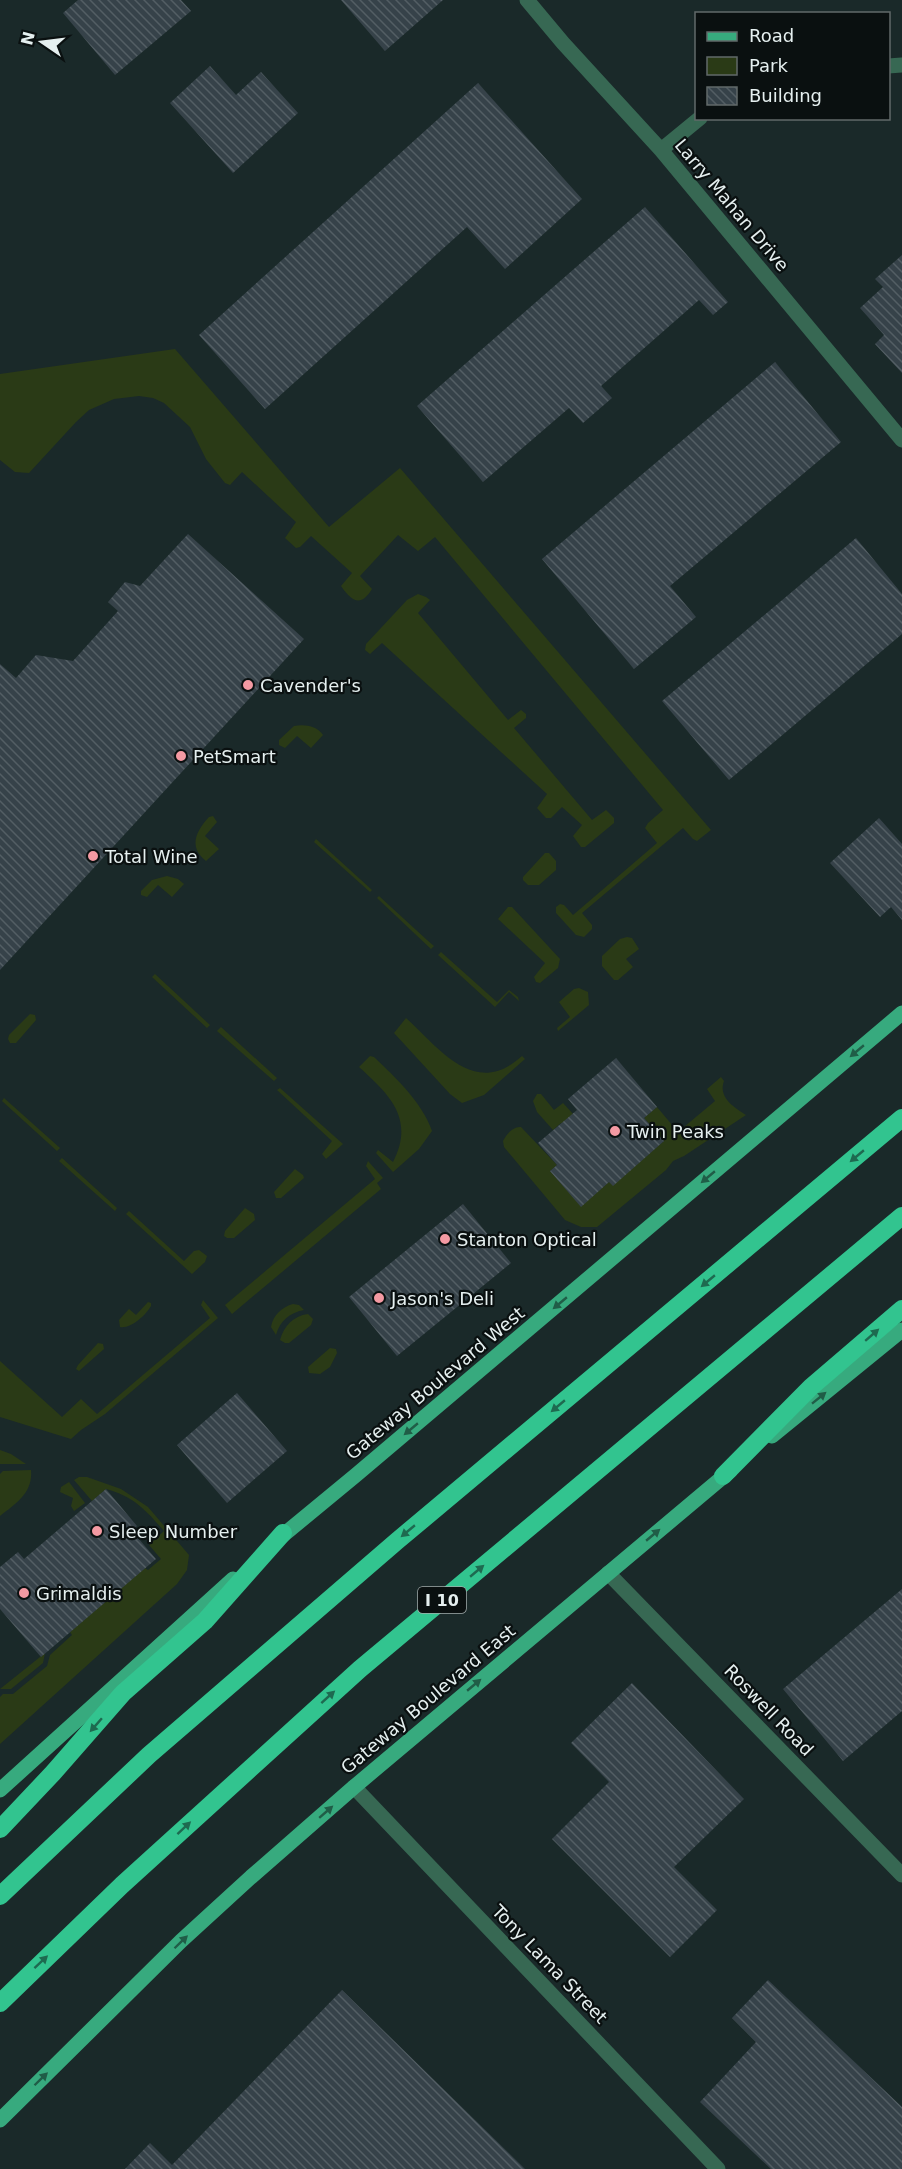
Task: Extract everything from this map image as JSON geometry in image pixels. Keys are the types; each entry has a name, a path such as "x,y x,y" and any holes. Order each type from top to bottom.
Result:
{"highway":[{"path":"0,1896 149,1755 353,1579 902,1118"},
{"name":"I 10","path":"0,2003 122,1885 360,1669 902,1216"},
{"path":"723,1476 811,1387 902,1309"},
{"path":"0,1829 123,1693 205,1621 283,1533"}],"main road":[{"name":"Gateway Boulevard West","path":"0,1790 283,1533 356,1475 902,1013"},
{"name":"Gateway Boulevard East","path":"0,2120 181,1941 251,1877 354,1787 723,1476 902,1330"}],"street":[{"name":"Larry Mahan Drive","path":"527,0 562,43 661,150 902,440"},
{"path":"661,150 698,120"},
{"name":"Roswell Road","path":"608,1573 902,1875"},
{"name":"Tony Lama Street","path":"354,1787 718,2169"}],"green space":[{"path":"175,349 329,527 400,468 711,830 697,841 683,828 582,913 592,925 592,929 584,937 576,935 556,913 556,907 560,904 564,905 573,915 657,843 645,828 663,810 435,537 418,551 398,535 360,576 372,589 368,595 360,600 353,599 341,586 352,573 311,536 296,548 285,538 296,522 242,472 230,485 225,483 206,459 190,427 164,403 153,398 139,396 114,399 89,410 29,473 15,472 0,460 0,374"},
{"path":"418,594 430,600 418,613 508,720 521,710 526,714 526,718 514,728 592,820 606,810 614,818 614,823 585,847 581,847 573,836 582,825 562,807 551,818 546,818 537,808 547,794 382,643 370,654 365,650 366,644 407,600"},
{"path":"294,726 310,726 323,735 311,748 297,736 285,748 279,745 279,740"},
{"path":"213,816 217,822 205,836 219,849 206,861 197,850 196,839 204,822"},
{"path":"316,839 372,890 370,892 314,842"},
{"path":"545,853 549,853 556,861 556,870 539,885 528,885 523,877"},
{"path":"167,876 178,879 184,884 172,897 158,885 147,897 141,895 141,891 152,880"},
{"path":"379,896 434,946 431,949 377,898"},
{"path":"508,907 512,907 560,959 558,968 540,983 536,982 534,977 545,963 498,919"},
{"path":"632,938 639,949 626,959 633,967 618,980 614,980 602,966 602,956 620,939"},
{"path":"441,952 497,1002 509,990 518,997 519,1001 509,992 495,1007 438,955"},
{"path":"155,974 210,1025 207,1028 152,977"},
{"path":"579,988 588,992 589,1005 558,1031 557,1028 570,1017 559,1002 574,989"},
{"path":"30,1014 35,1015 36,1020 16,1043 10,1043 9,1035"},
{"path":"406,1018 445,1055 459,1065 474,1071 489,1073 505,1068 522,1056 525,1059 484,1095 462,1103 450,1094 394,1033"},
{"path":"221,1027 277,1078 274,1081 217,1031"},
{"path":"370,1056 391,1073 407,1091 422,1110 432,1131 419,1149 393,1172 376,1153 378,1150 393,1162 399,1147 400,1120 389,1098 359,1067"},
{"path":"721,1077 724,1081 725,1097 746,1115 673,1161 666,1170 597,1227 581,1227 565,1220 504,1147 503,1141 508,1134 513,1129 521,1127 557,1165 550,1171 581,1206 609,1182 613,1185 664,1141 644,1118 657,1107 678,1132 715,1101 707,1089"},
{"path":"280,1088 343,1144 326,1159 322,1154 332,1141 277,1090"},
{"path":"537,1094 541,1094 554,1110 563,1103 575,1116 553,1130 537,1112 533,1101"},
{"path":"4,1098 60,1148 57,1151 2,1101"},
{"path":"62,1158 117,1208 115,1211 59,1161"},
{"path":"368,1161 383,1178 377,1183 381,1189 232,1314 225,1305 375,1179 366,1166"},
{"path":"295,1169 304,1178 281,1198 276,1198 274,1192"},
{"path":"245,1208 254,1214 255,1220 234,1238 224,1236 225,1231"},
{"path":"129,1211 184,1261 194,1251 199,1250 207,1256 205,1262 192,1274 126,1214"},
{"path":"203,1300 218,1318 105,1414 71,1439 0,1417 0,1361 62,1417 81,1399 97,1414 210,1318 201,1305"},
{"path":"148,1302 151,1306 142,1317 129,1326 120,1327 119,1320 129,1309 136,1315"},
{"path":"293,1304 299,1305 304,1310 286,1318 276,1335 271,1327 276,1315 285,1307"},
{"path":"308,1314 313,1319 311,1325 289,1343 280,1340 290,1322"},
{"path":"98,1343 103,1344 104,1349 79,1371 76,1369 78,1365"},
{"path":"330,1348 336,1349 337,1353 330,1367 320,1374 309,1373 308,1367"},
{"path":"0,1450 11,1454 26,1464 0,1464"},
{"path":"31,1470 29,1485 22,1497 0,1516 0,1474 3,1471"},
{"path":"87,1477 121,1489 148,1507 189,1555 187,1570 177,1584 0,1744 0,1697 3,1694 13,1694 47,1666 50,1655 72,1635 70,1632 145,1568 148,1570 161,1559 149,1545 164,1531 151,1517 131,1500 106,1489 92,1501 74,1480"},
{"path":"69,1482 85,1503 74,1511 71,1506 73,1498 60,1492 61,1487"},
{"path":"45,1653 43,1663 11,1689 0,1689"}],"building":[{"path":"78,0 181,0 191,11 115,75 63,13"},
{"path":"341,0 443,0 385,51"},
{"path":"210,66 236,95 261,72 298,113 233,173 170,103"},
{"path":"478,83 582,199 505,269 467,227 265,409 199,335"},
{"path":"645,207 728,302 713,315 699,300 601,386 612,398 583,423 569,408 483,482 417,406"},
{"path":"902,255 902,373 875,344 884,335 860,308 883,287 875,279"},
{"path":"775,362 841,442 670,586 696,617 634,669 542,559"},
{"path":"188,534 304,639 0,970 0,664 16,678 36,655 73,661 118,611 108,602 125,582 140,586"},
{"path":"856,538 902,594 902,634 729,780 662,701"},
{"path":"879,818 902,844 902,920 891,907 880,917 830,863"},
{"path":"616,1058 657,1107 644,1118 664,1141 613,1186 609,1182 581,1207 550,1171 557,1165 538,1143 577,1110 568,1099"},
{"path":"463,1204 511,1263 397,1356 349,1297"},
{"path":"237,1393 287,1451 227,1503 177,1445"},
{"path":"106,1489 137,1526 132,1531 156,1559 41,1657 0,1609 0,1567 18,1552 24,1559"},
{"path":"902,1589 902,1711 843,1761 783,1689"},
{"path":"632,1683 744,1799 674,1867 717,1910 670,1957 552,1839 609,1782 571,1743"},
{"path":"768,1980 902,2107 902,2169 771,2169 700,2102 756,2042 732,2018"},
{"path":"342,1990 525,2169 125,2169 150,2143 172,2165"}],"place":[{"name":"Cavender's","path":"248,685"},
{"name":"PetSmart","path":"181,756"},
{"name":"Total Wine","path":"93,856"},
{"name":"Twin Peaks","path":"615,1131"},
{"name":"Stanton Optical","path":"445,1239"},
{"name":"Jason's Deli","path":"379,1298"},
{"name":"Sleep Number","path":"97,1531"},
{"name":"Grimaldis","path":"24,1593"}]}
